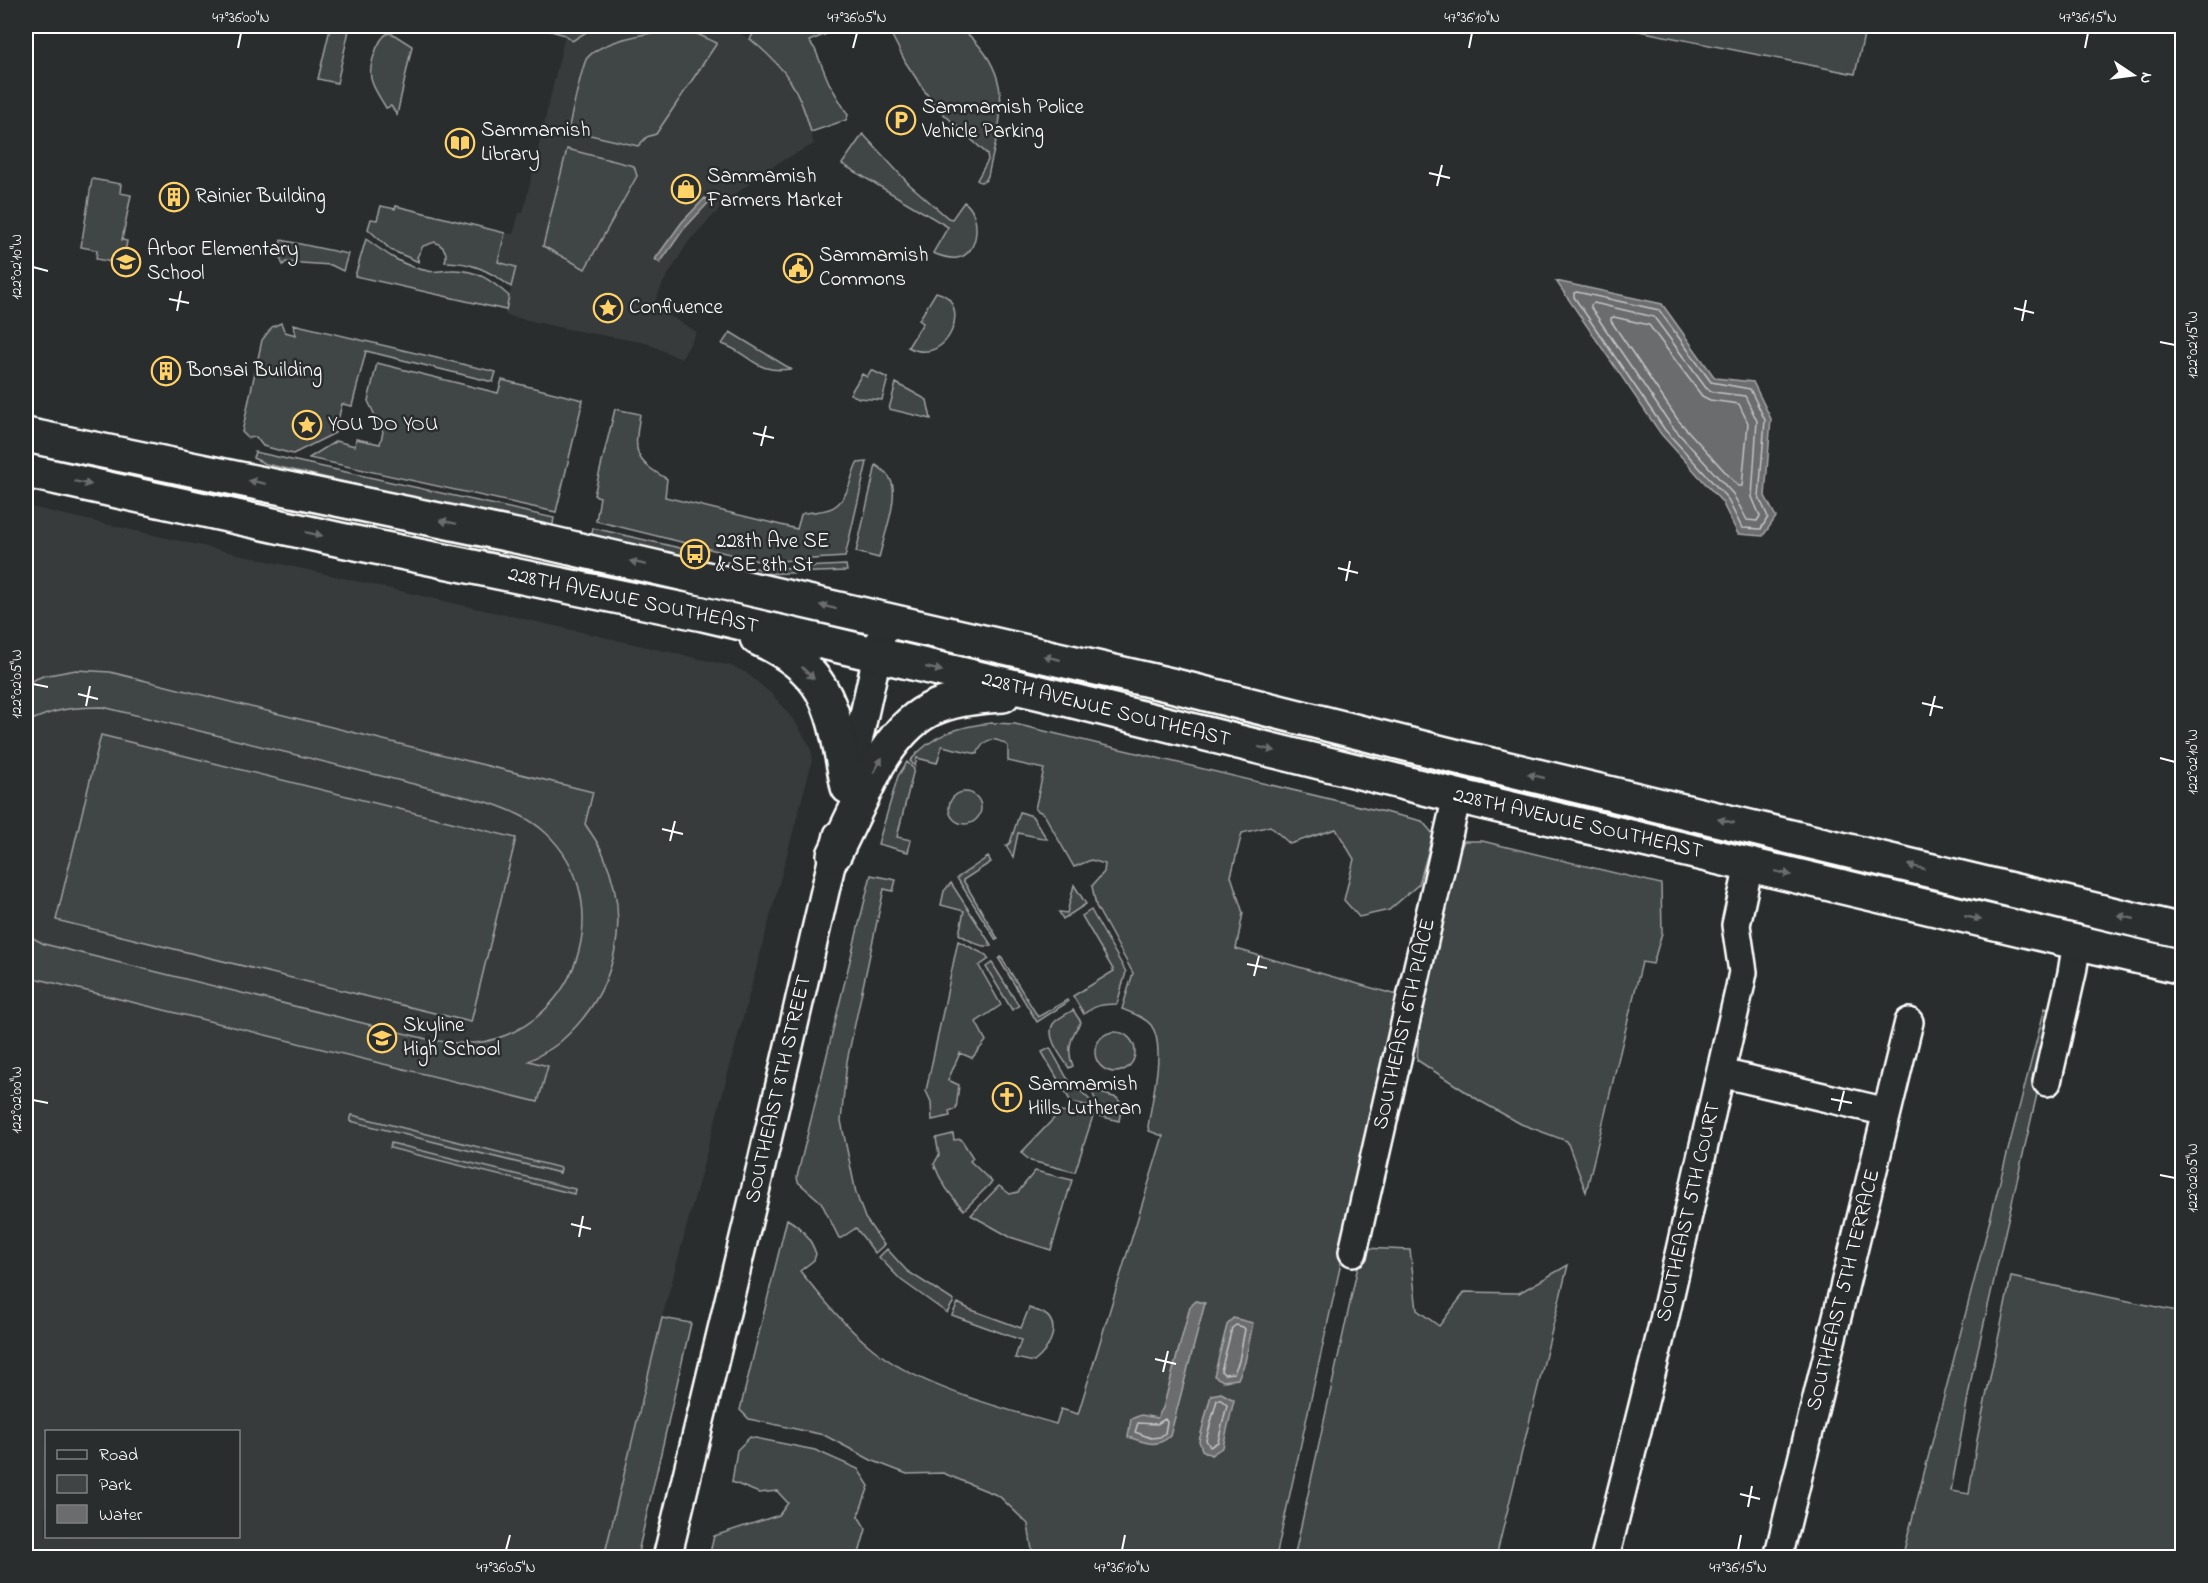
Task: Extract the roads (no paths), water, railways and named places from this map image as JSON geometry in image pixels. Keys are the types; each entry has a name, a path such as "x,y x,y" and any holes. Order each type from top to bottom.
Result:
{"main road":[{"name":"228TH AVENUE SOUTHEAST","path":"26,435 545,542 1172,685 1474,761 2182,931"},
{"name":"228TH AVENUE SOUTHEAST","path":"26,471 341,540 703,614 1041,693 1457,796 2182,967"},
{"path":"703,614 777,647 814,677 830,704 848,787"},
{"path":"834,855 878,764 887,750 916,718 937,705 965,697 1041,693"}],"street":[{"name":"SOUTHEAST 8TH STREET","path":"667,1557 834,855 885,620"},
{"name":"SOUTHEAST 6TH PLACE","path":"1353,1252 1457,796"},
{"name":"SOUTHEAST 5TH COURT","path":"1605,1557 1660,1338 1743,972 1736,925 1749,865"},
{"path":"2047,1082 2077,942"},
{"name":"SOUTHEAST 5TH TERRACE","path":"1778,1557 1909,1022"},
{"path":"1721,1073 1887,1112"}],"water":[{"path":"705,198 710,201 683,230 660,263 655,259 682,222"},
{"path":"1556,281 1662,304 1715,378 1753,382 1771,419 1765,496 1776,517 1763,536 1738,534 1722,502 1661,434"},
{"path":"1196,1301 1205,1303 1170,1436 1155,1443 1128,1437 1131,1419 1141,1415 1157,1418 1163,1408 1190,1307"},
{"path":"1233,1318 1253,1323 1245,1362 1238,1379 1223,1381 1214,1376 1227,1325"},
{"path":"1221,1393 1234,1400 1223,1447 1211,1455 1202,1450 1199,1441 1211,1395"}],"place":[{"name":"Sammamish Police Vehicle Parking","path":"901,120"},
{"name":"Sammamish Library","path":"460,143"},
{"name":"Sammamish Farmers Market","path":"686,189"},
{"name":"Rainier Building","path":"174,197"},
{"name":"Arbor Elementary School","path":"126,262"},
{"name":"Sammamish Commons","path":"798,268"},
{"name":"Confluence","path":"608,308"},
{"name":"Bonsai Building","path":"166,371"},
{"name":"YOU DO YOU","path":"307,425"},
{"name":"228th Ave SE & SE 8th St","path":"695,554"},
{"name":"Skyline High School","path":"382,1038"},
{"name":"Sammamish Hills Lutheran","path":"1007,1097"}]}
